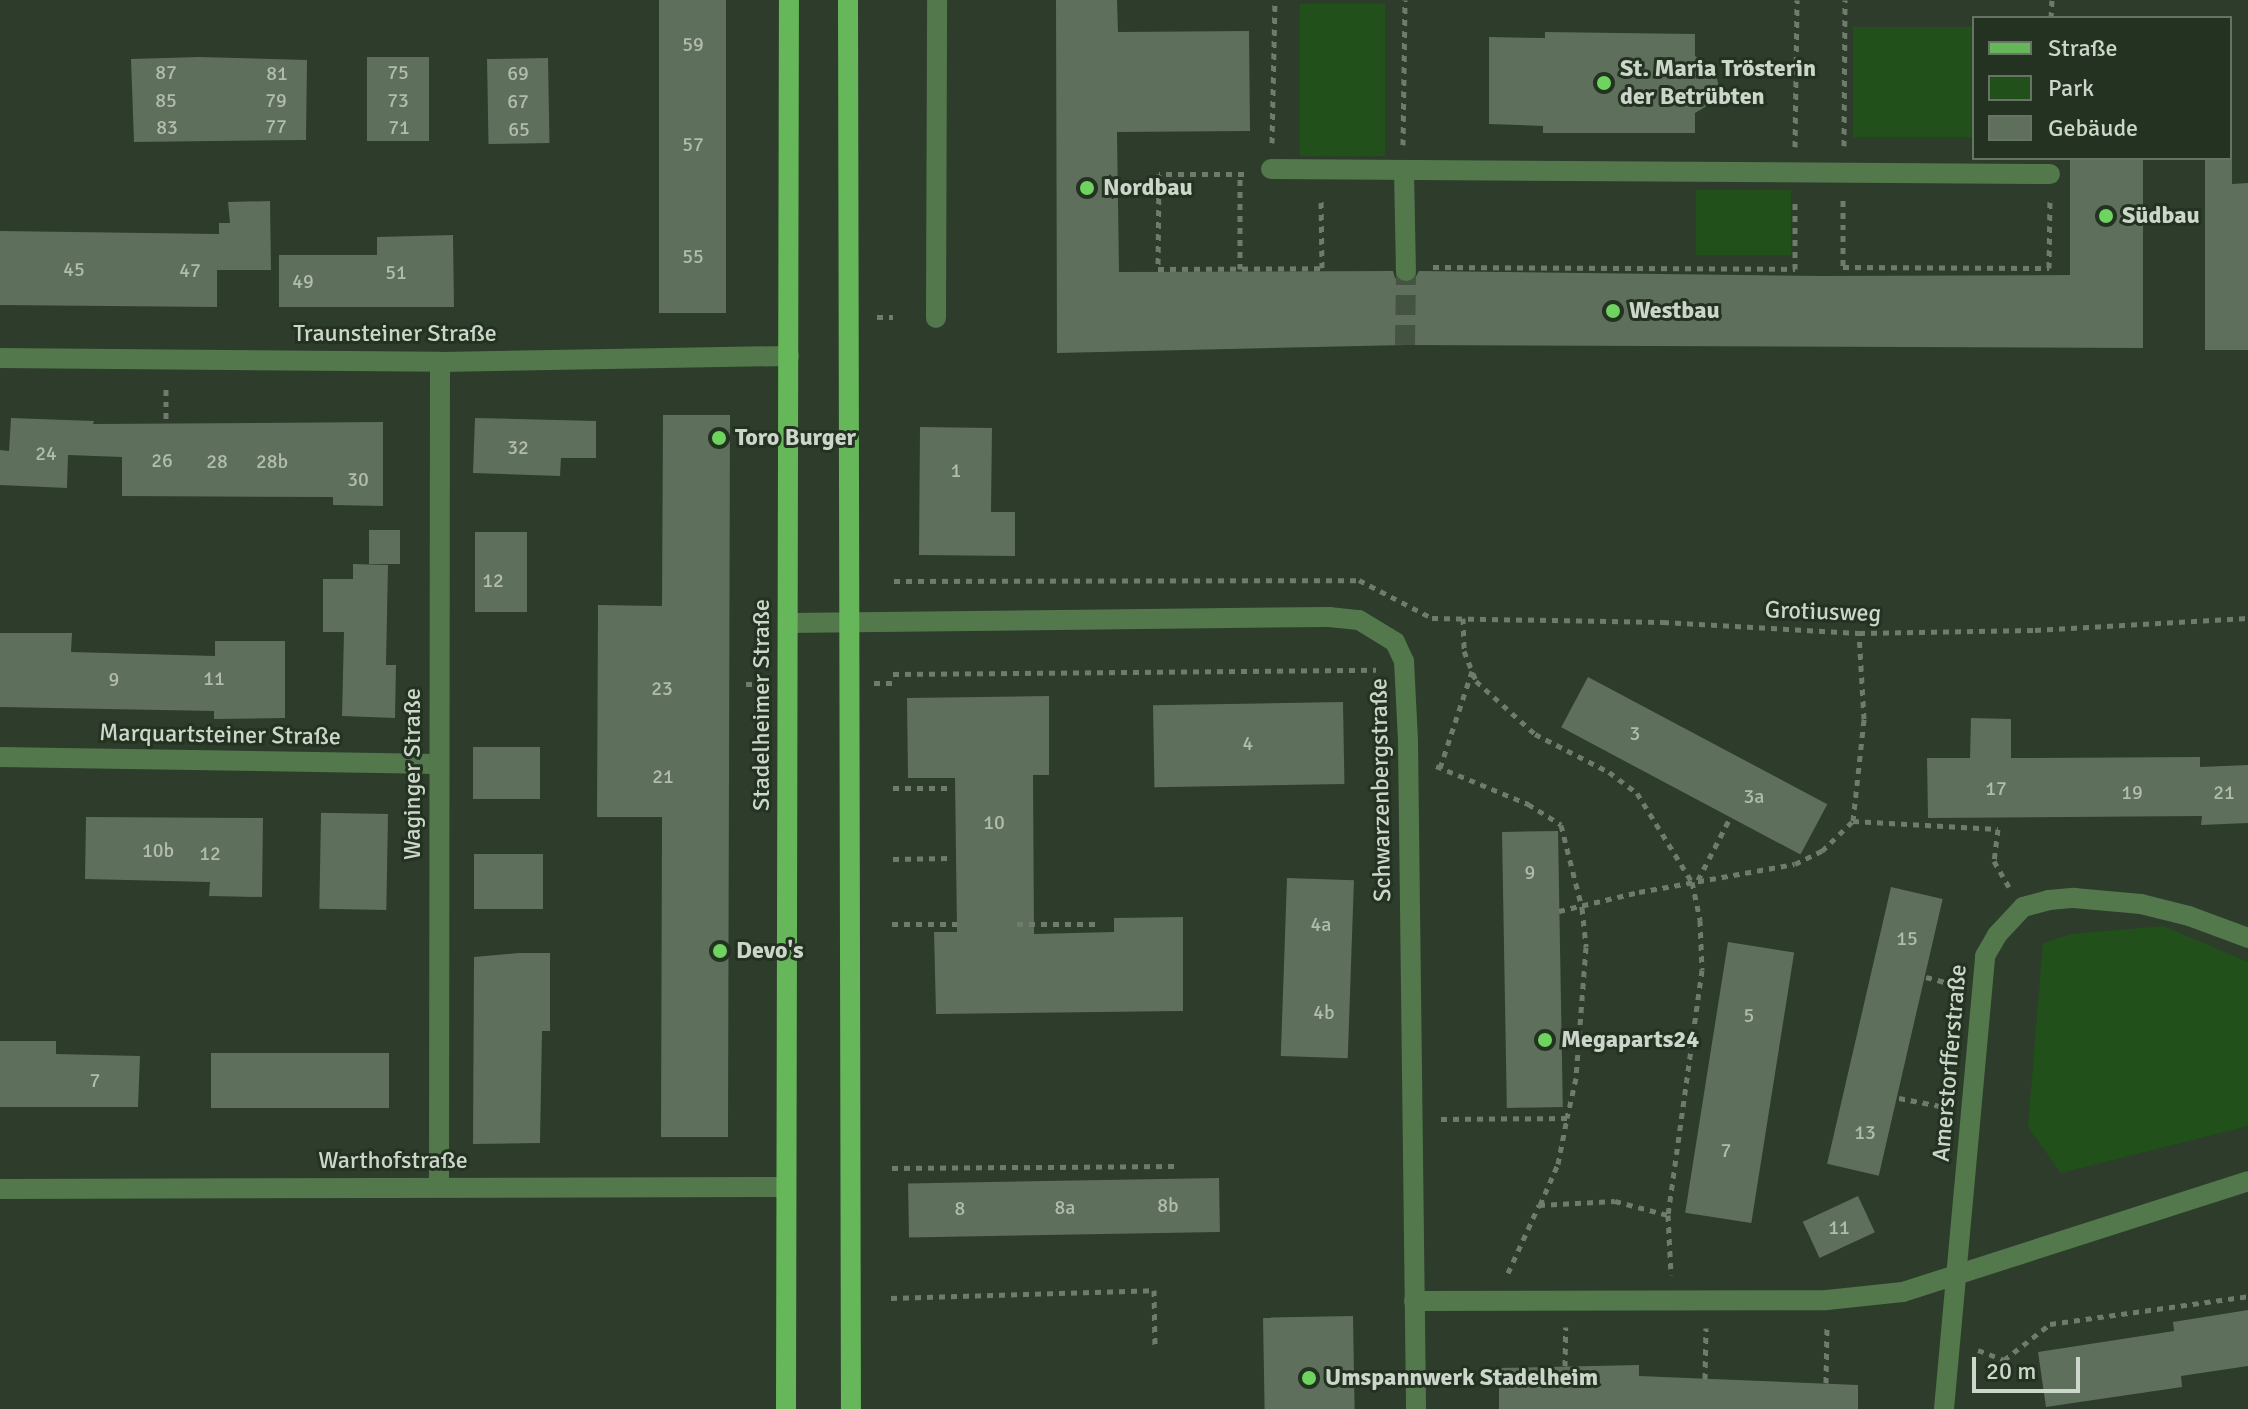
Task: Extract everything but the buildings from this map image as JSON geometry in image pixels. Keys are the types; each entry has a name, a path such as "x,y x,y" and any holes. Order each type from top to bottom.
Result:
{"main road":[{"name":"Stadelheimer Straße","path":"786,1409 789,0"},
{"path":"848,0 851,1409"}],"street":[{"path":"936,318 937,0"},
{"path":"1271,169 2050,174"},
{"path":"1404,170 1406,269"},
{"name":"Traunsteiner Straße","path":"0,358 440,362 789,356"},
{"name":"Waginger Straße","path":"439,1187 440,362"},
{"name":"Schwarzenbergstraße","path":"788,623 1329,617 1359,620 1382,631 1395,642 1404,661 1408,759 1416,1409"},
{"name":"Marquartsteiner Straße","path":"0,757 439,764"},
{"path":"2023,907 2074,898 2141,904 2189,916 2248,938"},
{"name":"Amerstorfferstraße","path":"1944,1409 1985,956 1997,935 2023,907"},
{"path":"1414,1301 1827,1300 1903,1292 1956,1277 2190,1197 2248,1181"},
{"name":"Warthofstraße","path":"0,1189 786,1187"}],"path":[{"path":"1275,0 1271,169 1240,175 1159,174 1158,269 1322,268 1321,169"},
{"path":"1404,170 1401,122 1405,0"},
{"path":"1406,269 1795,269 1797,0"},
{"path":"1845,0 1843,267 2049,268 2050,174"},
{"path":"1240,175 1240,269"},
{"name":"Grotiusweg","path":"894,581 1359,580 1432,618 1663,622 1859,633 2035,630 2248,618"},
{"path":"1463,618 1464,651 1476,681 1535,734 1609,772 1637,793 1695,882 1702,970 1668,1215 1672,1300"},
{"path":"1559,911 1639,892 1795,864 1822,851 1853,821 1864,719 1859,633"},
{"path":"893,674 1371,671 1404,661"},
{"path":"1440,768 1472,671"},
{"path":"1408,759 1440,768 1528,804 1561,825 1582,908 1586,947 1581,1032 1558,1164 1495,1301"},
{"path":"893,788 950,788"},
{"path":"1695,882 1731,816"},
{"path":"1853,821 1998,829 1994,861 2023,907"},
{"path":"893,859 949,858"},
{"path":"892,924 957,924"},
{"path":"1017,924 1099,924"},
{"path":"1560,1031 1581,1032"},
{"path":"1899,1098 1971,1112"},
{"path":"1412,1119 1567,1118"},
{"path":"892,1168 1176,1166"},
{"path":"1539,1205 1615,1201 1668,1215"},
{"path":"891,1298 1154,1290 1155,1349"},
{"path":"1950,1341 2004,1360 2050,1324 2248,1296"},
{"path":"1565,1366 1566,1300"},
{"path":"1705,1379 1707,1300"},
{"path":"1826,1383 1827,1300"}],"green space":[{"path":"1300,4 1385,4 1385,156 1300,156"},
{"path":"1853,27 1972,27 1972,137 1853,137"},
{"path":"1696,190 1791,190 1791,255 1696,255"},
{"path":"2163,926 2248,962 2248,1126 2061,1173 2028,1127 2043,943 2072,934"}],"tunnel":[{"path":"1405,345 1406,271"}],"place":[{"name":"St. Maria Trösterin der Betrübten","path":"1604,83"},
{"name":"Nordbau","path":"1087,188"},
{"name":"Südbau","path":"2106,216"},
{"name":"Westbau","path":"1613,311"},
{"name":"Toro Burger","path":"719,438"},
{"name":"Devo's","path":"720,951"},
{"name":"Megaparts24","path":"1545,1040"},
{"name":"Umspannwerk Stadelheim","path":"1309,1378"}]}
